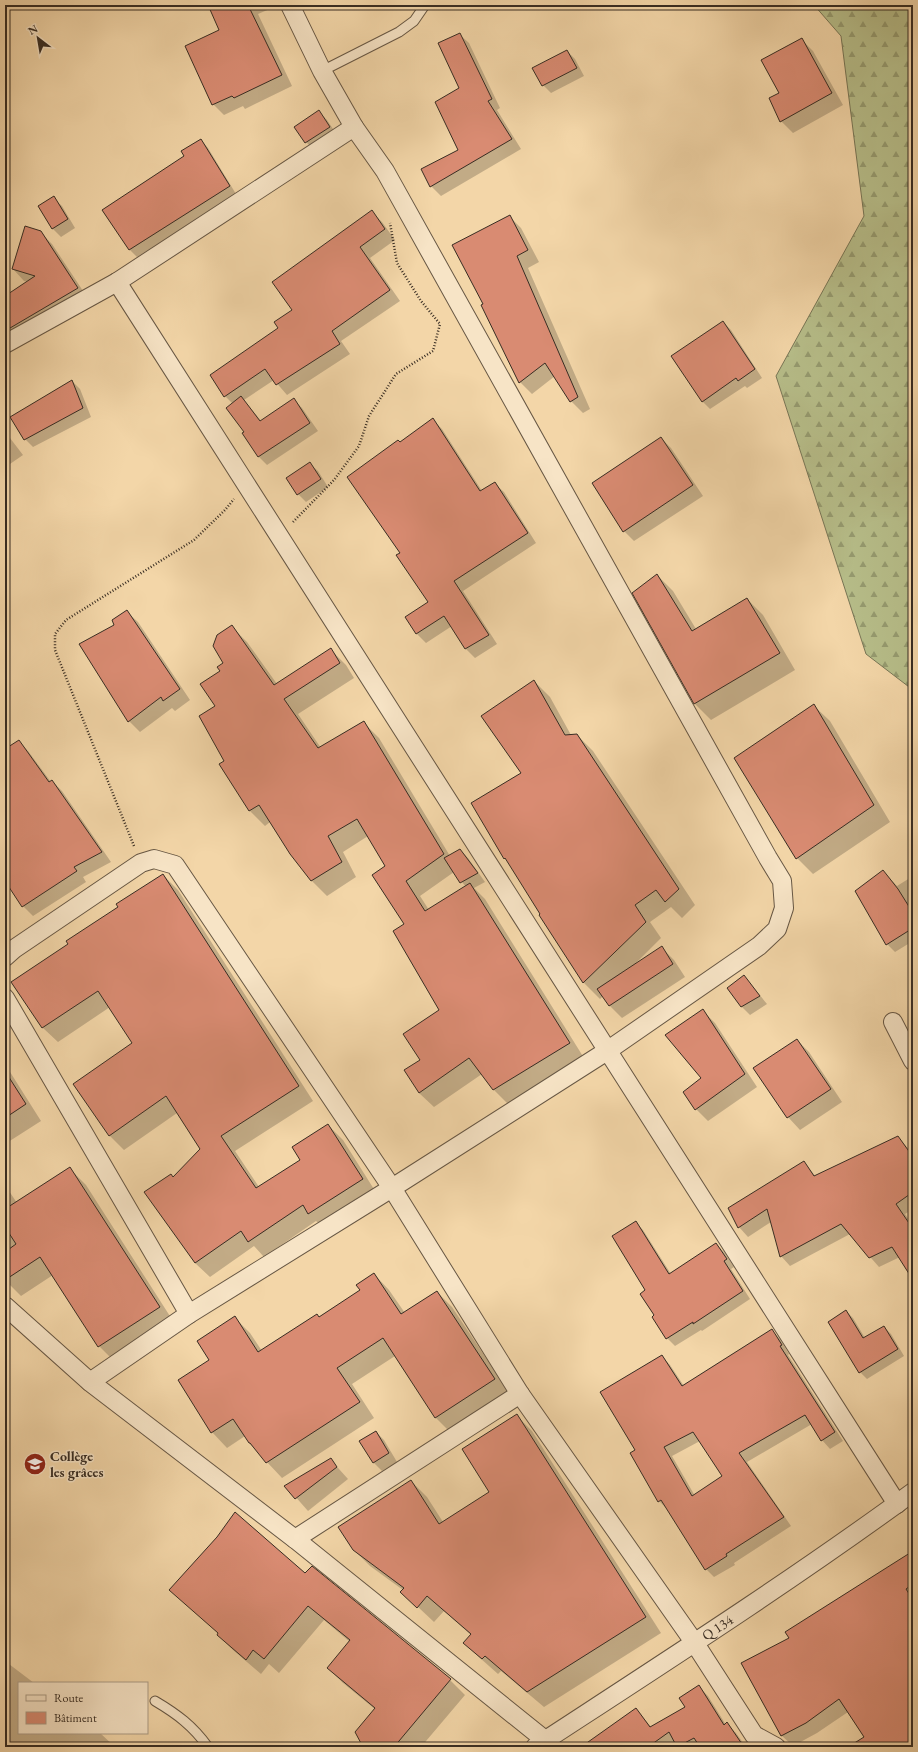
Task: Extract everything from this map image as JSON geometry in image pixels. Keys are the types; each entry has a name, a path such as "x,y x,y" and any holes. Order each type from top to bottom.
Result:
{"street":[{"path":"90,1382 189,1314 392,1188 607,1051 759,946 777,929 784,908 782,881 385,171 354,127 322,70 290,5"},
{"path":"5,344 117,282 354,127"},
{"path":"117,282 897,1504"},
{"path":"5,957 14,949 141,863 154,859 175,865 392,1188 520,1394 694,1642 754,1735 776,1747"},
{"path":"5,998 189,1314"},
{"path":"893,1022 913,1061"},
{"path":"5,1306 90,1382 295,1539 539,1744"},
{"path":"295,1539 520,1394"},
{"name":"Q 134","path":"539,1744 864,1528 913,1492"}],"lane":[{"path":"322,70 399,32 414,21 425,5"},
{"path":"155,1702 178,1715 208,1747"}],"path":[{"path":"279,537 334,480 359,446 369,416 396,374 433,351 440,324 421,301 398,263 388,212 397,194"},
{"path":"141,863 55,650 54,634 66,620 194,540 225,510 246,484"}],"green space":[{"path":"814,5 913,5 913,690 866,654 776,376 864,216 841,36"}],"building":[{"path":"208,5 248,5 282,75 234,98 232,96 212,105 185,46 219,30"},
{"path":"460,33 492,99 488,101 512,139 430,187 421,169 458,150 435,102 459,88 438,43"},
{"path":"802,38 832,93 780,122 769,98 779,93 761,60"},
{"path":"567,50 577,68 542,86 532,68"},
{"path":"319,110 330,127 305,143 294,127"},
{"path":"201,139 230,186 129,250 102,210 184,156 181,151"},
{"path":"54,196 68,219 52,229 38,206"},
{"path":"372,210 385,229 360,247 390,290 332,331 340,344 276,385 265,369 224,397 210,375 278,328 274,322 292,310 272,282"},
{"path":"510,215 528,250 517,256 578,397 570,402 545,363 519,383 481,305 483,304 452,245"},
{"path":"25,226 41,231 78,288 5,331 5,296 35,276 12,269"},
{"path":"723,321 755,369 738,381 736,378 702,402 671,356"},
{"path":"72,380 83,408 24,440 10,417"},
{"path":"241,396 260,421 294,398 310,423 258,457 242,433 244,432 226,408"},
{"path":"433,418 480,491 495,482 528,533 454,581 489,635 465,649 444,616 416,634 405,617 428,602 396,555 400,553 347,477 398,440 400,442"},
{"path":"661,437 693,485 623,532 592,483"},
{"path":"310,462 321,479 297,495 286,478"},
{"path":"657,574 692,631 747,598 780,653 694,704 632,593"},
{"path":"127,610 180,689 163,701 161,697 128,722 79,644 114,625 112,620"},
{"path":"232,625 274,685 331,648 340,663 284,699 318,748 364,721 444,854 406,881 425,911 470,883 570,1043 493,1090 469,1058 419,1093 404,1070 420,1060 403,1034 439,1010 393,931 404,924 372,875 385,866 357,819 328,836 342,862 311,881 290,854 259,805 249,811 219,764 224,761 199,716 215,706 200,684 220,671 217,667 223,663 213,646 217,635"},
{"path":"534,680 565,735 577,734 679,889 665,902 656,890 635,905 646,922 583,983 539,915 540,914 505,858 504,859 471,803 521,773 481,716"},
{"path":"814,704 874,805 796,859 734,758"},
{"path":"19,740 49,782 52,780 102,852 74,867 77,871 22,907 5,881 5,749"},
{"path":"460,849 478,873 460,883 444,858"},
{"path":"883,870 898,889 913,913 913,928 886,945 855,891"},
{"path":"163,874 299,1086 221,1136 256,1188 300,1160 292,1147 328,1124 363,1179 308,1214 303,1205 248,1242 241,1231 195,1263 144,1192 171,1174 173,1177 200,1149 166,1096 109,1136 73,1084 132,1043 98,991 42,1028 11,982 68,944 66,941 118,907 116,904"},
{"path":"662,946 673,964 609,1006 597,989"},
{"path":"744,975 760,996 741,1007 727,988"},
{"path":"703,1009 745,1074 695,1110 683,1092 701,1078 665,1035"},
{"path":"797,1039 831,1089 787,1118 753,1068"},
{"path":"5,1071 26,1104 5,1118"},
{"path":"898,1136 913,1157 913,1192 896,1204 913,1229 913,1280 892,1247 869,1258 841,1224 780,1257 767,1209 738,1228 728,1208 804,1161 814,1176"},
{"path":"70,1167 160,1307 98,1347 40,1257 5,1280 5,1252 16,1244 5,1227 5,1209"},
{"path":"636,1221 669,1274 716,1243 727,1259 724,1261 743,1291 693,1324 693,1322 666,1339 652,1317 654,1315 640,1294 645,1290 612,1236"},
{"path":"374,1273 401,1314 437,1291 495,1379 435,1418 383,1338 337,1368 360,1402 266,1463 249,1443 233,1419 211,1433 178,1380 209,1360 197,1341 235,1316 258,1352 317,1314 319,1317 360,1290 356,1285"},
{"path":"846,1310 863,1338 884,1326 898,1349 859,1373 828,1322"},
{"path":"772,1329 782,1345 780,1346 835,1432 821,1441 805,1415 739,1453 784,1517 726,1554 727,1556 705,1570 661,1500 658,1502 630,1453 635,1450 600,1392 662,1355 682,1386","holes":["693,1432 722,1476 692,1496 664,1447"]},
{"path":"517,1414 646,1617 527,1692 485,1656 482,1659 463,1643 471,1634 427,1596 417,1608 400,1592 404,1588 353,1550 338,1527 411,1480 439,1524 489,1492 462,1449"},
{"path":"376,1431 389,1453 373,1463 359,1441"},
{"path":"331,1458 337,1467 295,1499 284,1486"},
{"path":"235,1512 305,1573 312,1566 451,1679 394,1747 363,1747 355,1732 375,1708 327,1668 350,1640 308,1606 264,1659 253,1650 246,1660 169,1590 217,1537"},
{"path":"913,1551 913,1584 906,1589 913,1600 913,1747 848,1747 864,1737 839,1699 806,1723 781,1736 741,1663 789,1638 785,1632"},
{"path":"699,1685 724,1725 727,1722 744,1747 700,1747 694,1738 677,1747 669,1732 648,1747 581,1747 636,1708 650,1727 685,1707 679,1698"}],"place":[{"name":"Collège les grâces","path":"35,1464"}]}
